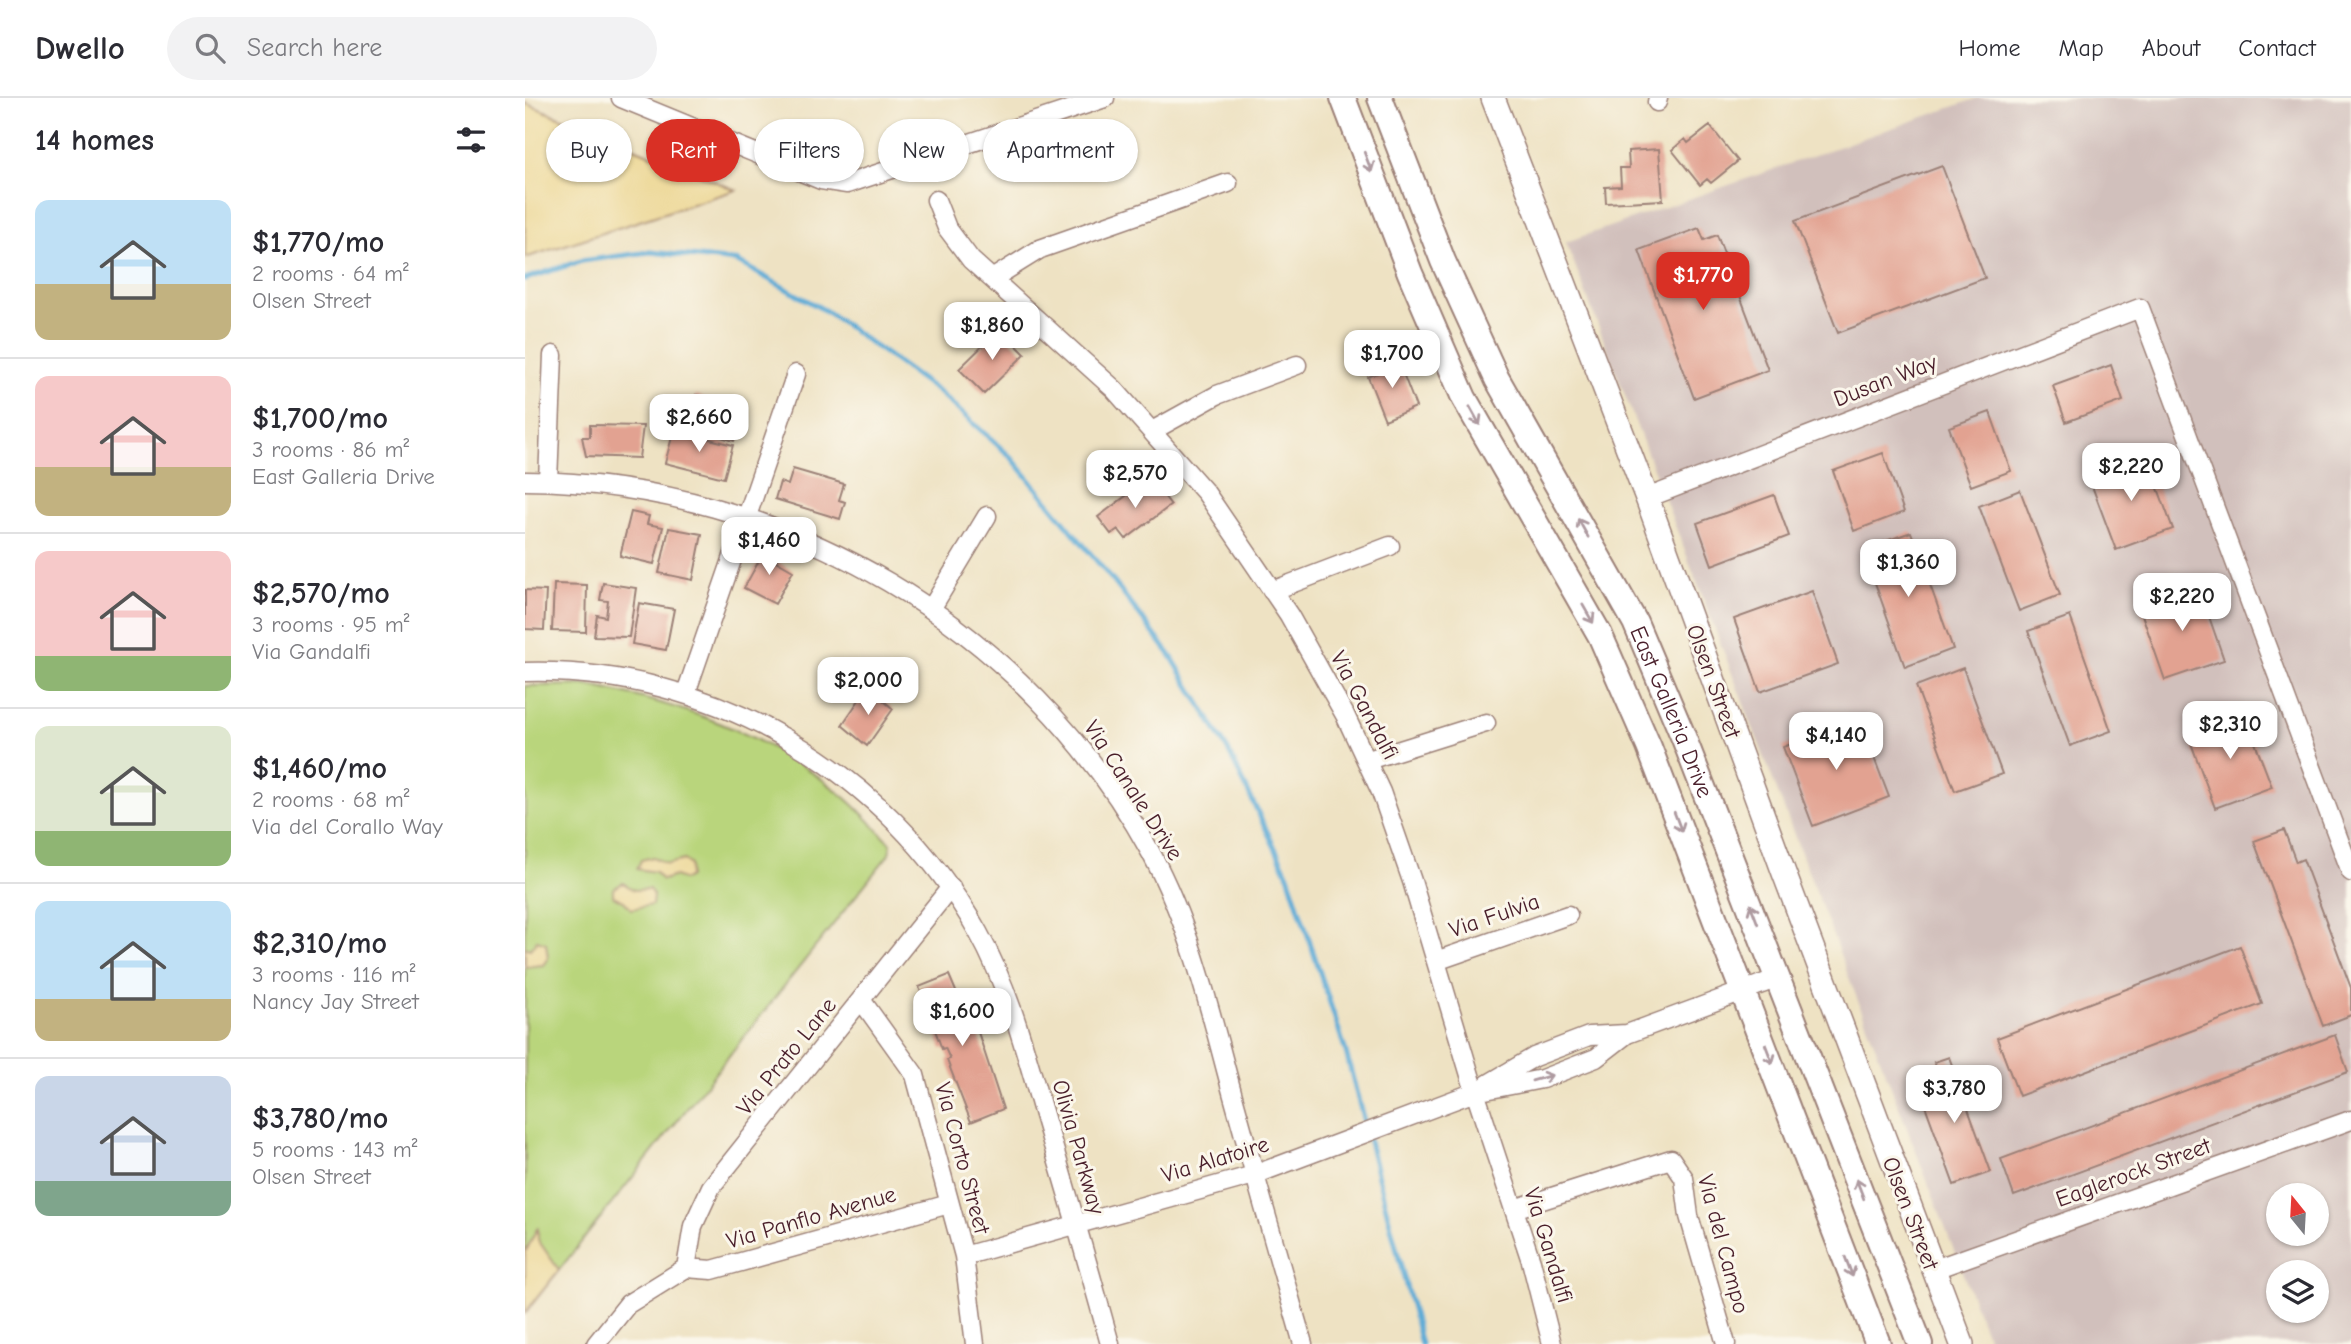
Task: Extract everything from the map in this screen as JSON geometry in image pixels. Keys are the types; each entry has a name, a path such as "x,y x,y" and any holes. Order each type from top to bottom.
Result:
{"main road":[{"name":"East Galleria Drive","path":"1343,98 1410,273 1464,398 1600,635 1649,747 1878,1344"},
{"path":"1364,98 1405,200 1425,219"},
{"name":"East Galleria Drive","path":"1380,98 1425,219 1497,379 1635,622 1683,736 1920,1344"}],"street":[{"path":"621,98 821,180 848,184 1105,98"},
{"name":"Olsen Street","path":"1493,98 1647,498 1932,1270 1962,1344"},
{"path":"992,279 1040,248 1228,183"},
{"name":"Via Gandalfi","path":"936,200 947,228 971,260 1114,389 1206,493 1272,591 1368,760 1412,881 1475,1092 1531,1261 1552,1344"},
{"name":"Dusan Way","path":"1647,498 2140,308 2351,872"},
{"path":"548,481 553,355"},
{"path":"1152,431 1217,395 1297,365"},
{"path":"686,693 796,374"},
{"name":"Via Canale Drive","path":"525,481 634,489 692,500 812,540 874,573 931,609 989,652 1078,740 1151,854 1198,966 1303,1344"},
{"path":"931,609 988,516"},
{"path":"1272,591 1390,546"},
{"name":"Olivia Parkway","path":"525,672 571,671 605,674 686,693 750,718 835,767 901,827 951,887 979,933 1006,993 1077,1224 1110,1344"},
{"path":"1368,760 1486,723"},
{"name":"Via Prato Lane","path":"687,1268 692,1226 712,1187 951,887"},
{"name":"Via Fulvia","path":"1436,961 1568,915"},
{"name":"Via Alatoire","path":"964,1256 1254,1175 1475,1092 1534,1057 1589,1036 1627,1034 1778,978"},
{"name":"Via Corto Street","path":"862,1001 915,1075 964,1256 975,1344"},
{"name":"Eaglerock Street","path":"1932,1270 2351,1120"},
{"name":"Via del Campo","path":"1514,1209 1671,1159 1684,1178 1689,1216 1726,1344"},
{"name":"Via Panflo Avenue","path":"687,1268 712,1270 949,1204"},
{"path":"596,1344 628,1304 687,1268"}],"shaded area":[{"path":"1978,98 2351,98 2351,1344 1990,1344 1566,242"}],"green space":[{"path":"585,685 655,701 721,723 783,754 842,795 891,844 889,854 525,1313 525,686"}],"sand":[{"path":"525,103 564,119 546,119 546,182 632,182 632,147 646,153 646,182 717,182 736,190 525,258"},
{"path":"653,857 667,864 684,860 690,865 689,877 684,880 675,876 662,880 655,872 637,869 641,860"},
{"path":"623,883 634,890 649,889 653,895 652,905 631,909 624,901 613,896 613,889"},
{"path":"537,940 546,943 548,958 543,965 525,967 525,947 530,949"},
{"path":"538,1227 538,1240 559,1270 525,1313 525,1253"}],"building":[{"path":"1710,126 1738,161 1711,183 1707,179 1700,185 1672,150 1685,139 1688,143"},
{"path":"1659,149 1663,200 1606,203 1605,187 1621,186 1620,168 1629,168 1628,151"},
{"path":"1942,166 1985,278 1838,333 1795,221"},
{"path":"1699,228 1704,240 1717,235 1768,370 1694,398 1639,250"},
{"path":"1000,329 1025,354 984,394 959,369"},
{"path":"1397,358 1416,407 1385,420 1368,377 1378,373 1376,366"},
{"path":"2111,365 2123,401 2066,422 2053,386"},
{"path":"696,395 744,410 734,441 686,426"},
{"path":"1990,412 2011,471 1971,486 1949,427"},
{"path":"590,425 643,426 639,458 586,456 582,437 590,437"},
{"path":"674,430 733,445 724,478 665,463"},
{"path":"1883,453 1904,512 1854,531 1833,471"},
{"path":"2146,456 2173,529 2116,550 2089,478"},
{"path":"793,469 844,484 839,500 845,502 840,519 775,499 780,482 788,485"},
{"path":"1150,478 1171,505 1126,539 1118,529 1111,534 1098,517"},
{"path":"2020,490 2060,595 2019,611 1979,506"},
{"path":"1774,495 1789,536 1712,565 1697,523"},
{"path":"631,512 649,516 647,524 663,527 654,564 620,556"},
{"path":"669,528 702,534 693,580 659,573"},
{"path":"1911,532 1953,649 1905,667 1863,549"},
{"path":"766,548 779,555 776,561 793,571 775,604 744,588"},
{"path":"603,583 636,588 629,637 594,636 597,615 606,617 608,601 600,600"},
{"path":"554,584 587,585 586,632 552,631"},
{"path":"2198,585 2224,660 2165,680 2139,606"},
{"path":"525,590 546,591 544,630 525,629"},
{"path":"1812,591 1838,664 1760,692 1734,619"},
{"path":"639,603 674,609 666,650 632,644"},
{"path":"2070,616 2111,731 2070,746 2028,631"},
{"path":"1963,668 2002,774 1955,791 1916,686"},
{"path":"868,687 893,709 867,746 842,725"},
{"path":"2244,714 2272,787 2215,808 2188,735"},
{"path":"1859,718 1889,797 1813,826 1783,747"},
{"path":"2284,830 2296,862 2303,859 2351,988 2351,1015 2323,1026 2254,841"},
{"path":"2240,946 2262,1004 2019,1096 1997,1038"},
{"path":"949,975 960,1001 963,999 975,1023 1003,1109 971,1122 947,1060 950,1059 945,1048 942,1049 919,987"},
{"path":"2335,1035 2348,1072 2014,1196 2001,1159"},
{"path":"1949,1057 1991,1172 1954,1185 1918,1086 1940,1078 1934,1062"}],"waterway":[{"path":"525,279 581,261 650,252 736,261 826,311 937,391 1011,457 1171,656 1229,752 1288,875 1346,1052 1421,1344"}]}
